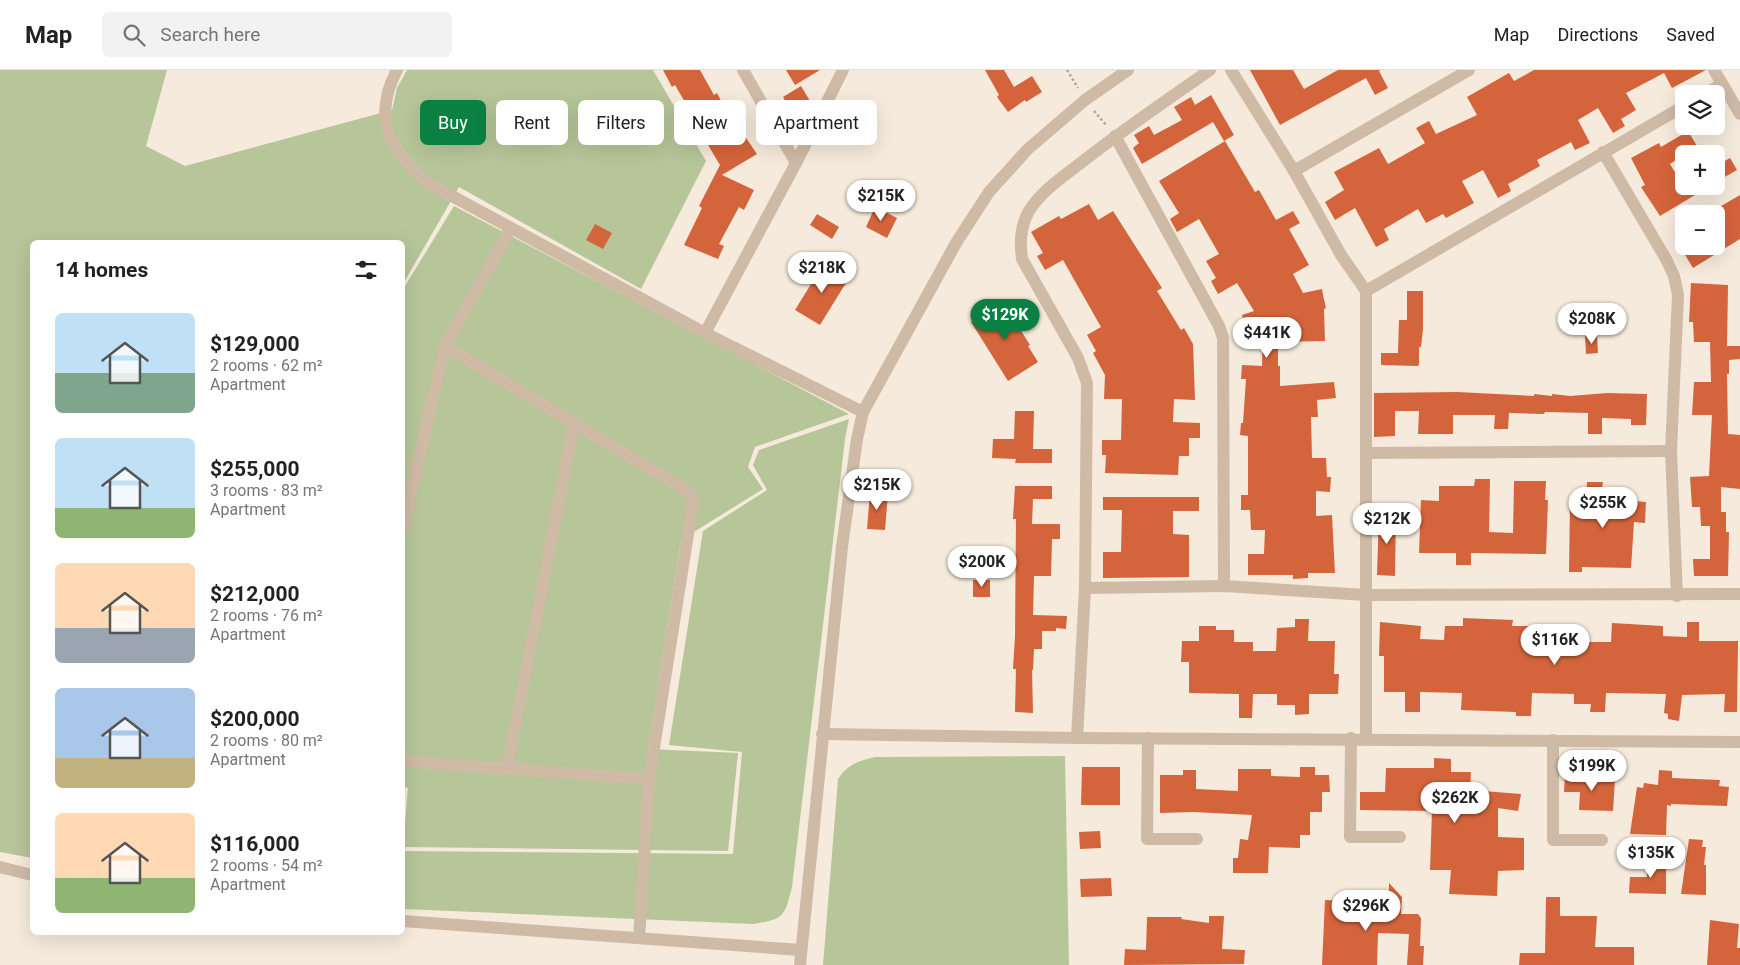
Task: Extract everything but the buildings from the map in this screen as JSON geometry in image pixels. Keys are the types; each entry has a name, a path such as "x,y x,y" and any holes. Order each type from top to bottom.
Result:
{"street":[{"path":"397,70 390,84 384,109 385,123 397,148 411,169 428,183 705,333 863,412"},
{"path":"743,70 796,163"},
{"path":"705,333 796,163 843,70"},
{"path":"800,965 822,734 844,537 857,439 863,412 956,243 988,192 1028,149 1085,100 1128,70"},
{"path":"1077,738 1085,588 1086,383 1078,358 1022,259 1020,242 1023,225 1030,210 1053,184 1115,136 1210,70"},
{"path":"1232,70 1294,171 1341,255 1366,291 1366,738"},
{"path":"1294,171 1469,70"},
{"path":"1714,70 1740,114"},
{"path":"1366,291 1675,111"},
{"path":"1115,136 1219,326 1223,338 1224,586"},
{"path":"1603,152 1666,259 1674,276 1678,296 1671,451 1677,596"},
{"path":"405,520 445,346 512,228"},
{"path":"445,346 688,492 693,503 649,779 639,938"},
{"path":"507,768 574,424"},
{"path":"1366,453 1671,451"},
{"path":"1085,588 1224,586 1366,594 1677,596 1740,594"},
{"path":"822,734 1077,738 1366,738 1740,742"},
{"path":"1148,738 1148,839 1197,839"},
{"path":"1351,738 1350,837 1400,837"},
{"path":"1554,740 1553,840 1602,840"},
{"path":"405,761 649,779"},
{"path":"0,867 30,874"},
{"path":"405,921 801,950"}],"green space":[{"path":"0,70 167,70 146,146 185,166 392,110 397,88 407,70 653,70 674,106 674,145 697,145 706,161 641,289 459,187 405,281 405,240 30,240 30,858 0,852"},
{"path":"454,206 849,414 755,447 748,467 763,489 681,540 648,749 738,753 728,851 405,847 408,788 405,788 405,286"},
{"path":"849,419 845,439 792,887 787,905 781,915 771,920 753,924 405,909 405,851 733,854 742,752 669,745 703,531 767,490 753,465 759,450"},
{"path":"1065,756 1069,965 823,965 838,779 845,770 858,762 875,757"}]}
